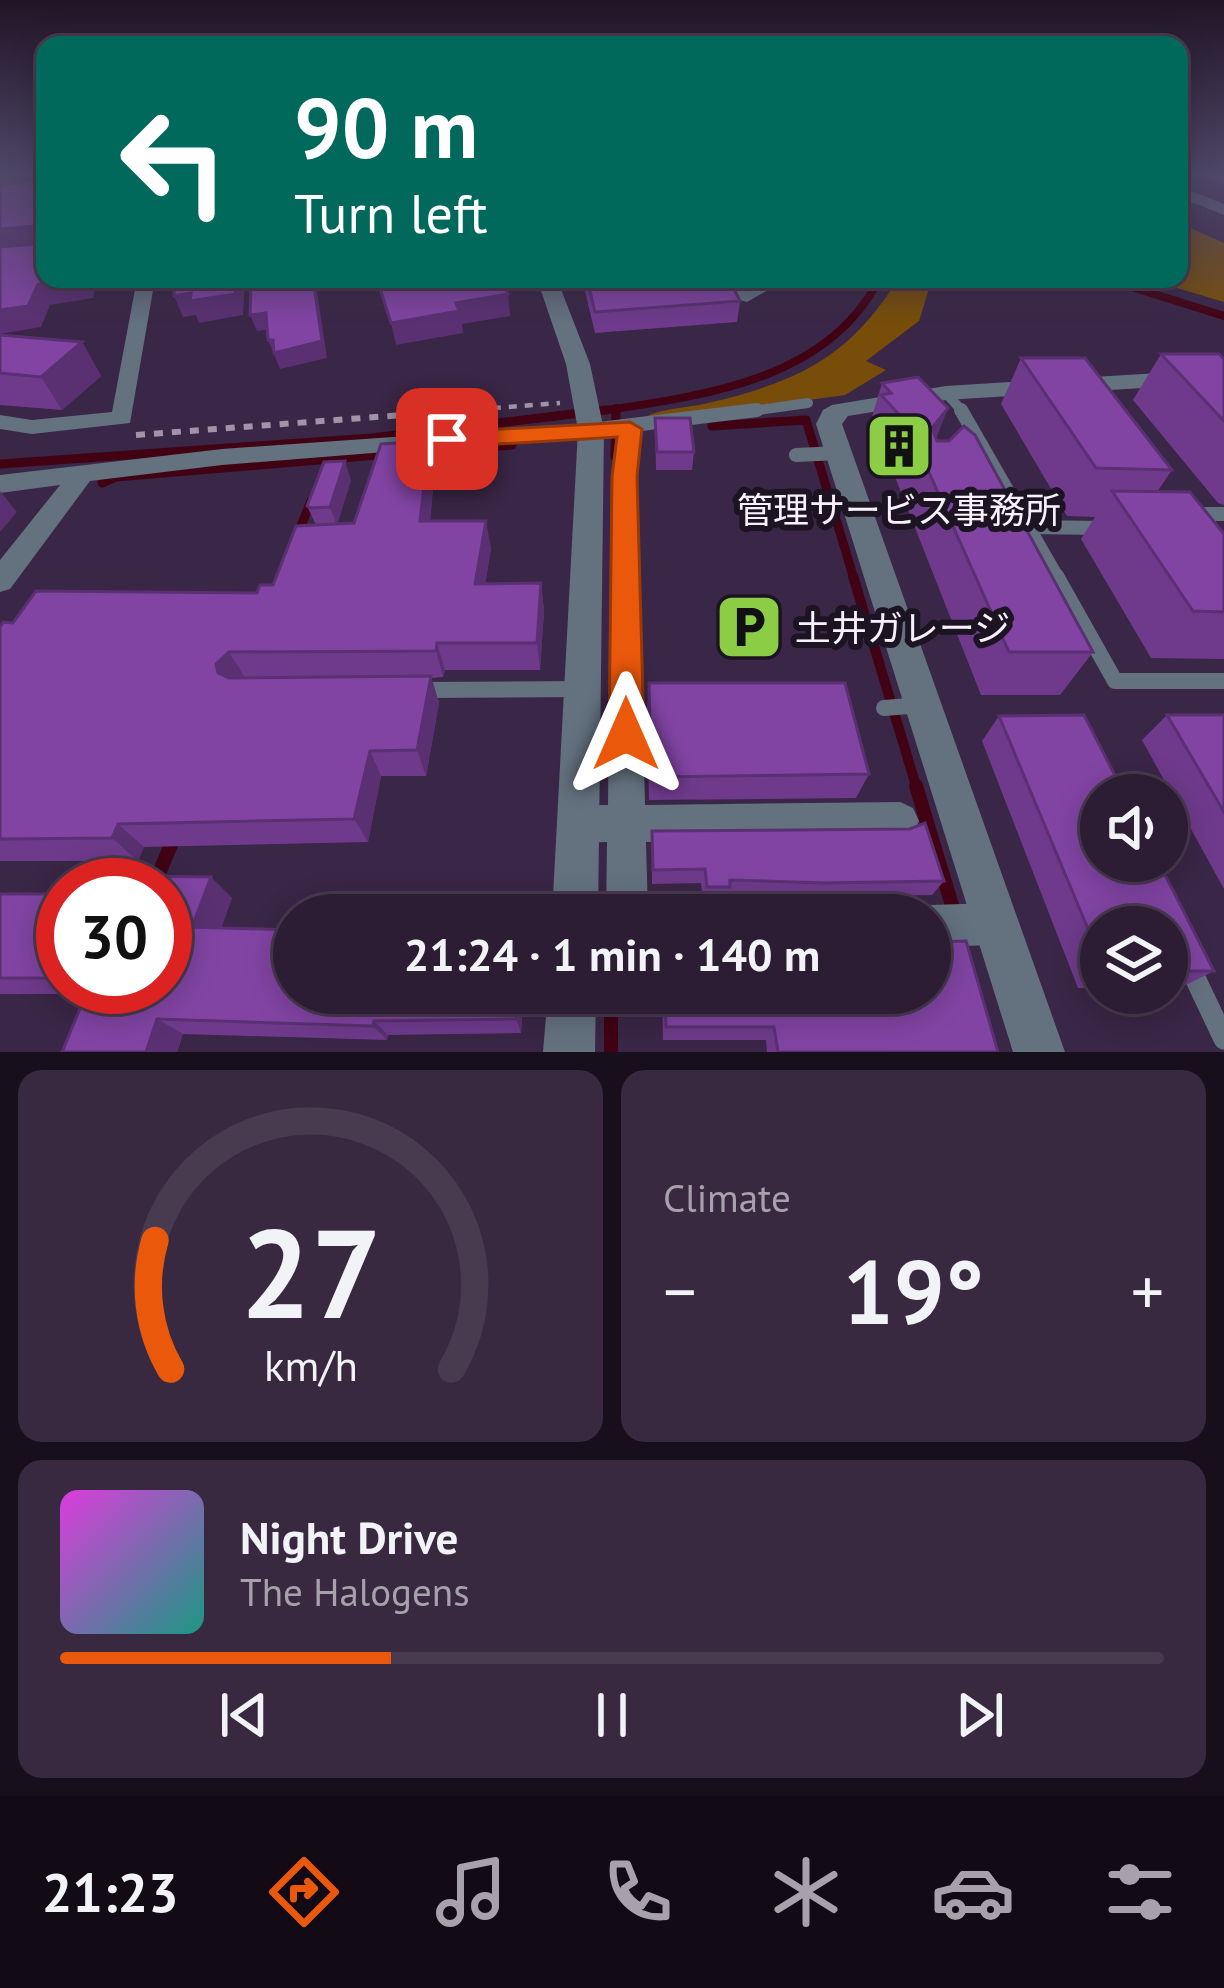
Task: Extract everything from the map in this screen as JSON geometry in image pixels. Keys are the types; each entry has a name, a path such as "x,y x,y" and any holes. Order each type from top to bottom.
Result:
{"street":[{"path":"0,422 32,428 122,418 144,288"},
{"path":"551,288 624,476 606,823 582,894"},
{"path":"1039,1052 917,705 834,453 829,424 841,410 946,393 1224,376"},
{"path":"0,581 79,478 95,469 366,458 603,421"},
{"path":"603,421 581,689 622,894"},
{"path":"0,484 79,478"},
{"path":"606,823 900,821"},
{"path":"951,925 992,924"},
{"path":"569,1052 571,1014"}],"lane":[{"path":"946,393 966,415 982,459 1029,526 1115,681 1224,681"},
{"path":"603,421 808,403"},
{"path":"796,455 834,453"},
{"path":"1173,496 1199,530 1178,530"},
{"path":"1187,514 1224,514"},
{"path":"1029,526 1114,529"},
{"path":"389,690 581,689"},
{"path":"884,708 917,705"},
{"path":"1188,963 1224,1039"}],"path":[{"path":"122,418 118,436 603,421"}],"shaded area":[{"path":"1188,227 1224,243 1224,302 1177,288 1188,288"},
{"path":"892,288 929,288 919,321 866,361 886,370 845,395 649,422 645,417 740,395 794,375 840,347"}],"building":[{"path":"36,238 36,288 28,306 0,310 0,247 34,244"},
{"path":"174,288 235,288 235,294 190,301 191,293 174,296"},
{"path":"251,288 314,288 322,341 274,353 266,313 250,315"},
{"path":"380,288 504,288 508,294 456,303 459,311 391,323"},
{"path":"589,288 734,288 740,301 595,312"},
{"path":"0,335 82,342 41,377 0,373"},
{"path":"1161,354 1219,354 1224,359 1224,421"},
{"path":"1021,358 1085,358 1172,470 1096,468"},
{"path":"918,377 948,408 932,428 937,441 949,441 964,426 975,435 1093,652 1009,652 907,423 881,395 891,393 882,383"},
{"path":"655,418 690,418 694,452 657,452"},
{"path":"429,441 420,521 486,521 475,584 541,583 537,643 437,643 436,651 229,652 216,664 218,673 229,678 431,676 417,750 370,751 354,819 118,824 112,838 0,839 0,627 3,622 13,623 36,591 257,593 260,585 273,585 296,526 354,523 381,444"},
{"path":"345,461 330,507 307,506 324,462"},
{"path":"1112,491 1190,492 1224,534 1224,612 1193,611"},
{"path":"649,683 845,683 869,774 651,777"},
{"path":"1084,715 1114,774 1080,774 1080,882 1169,882 1181,906 1080,906 1080,910 999,716"},
{"path":"1167,715 1224,715 1224,812"},
{"path":"925,823 944,881 730,880 730,887 707,887 705,869 653,870 652,831 910,829"},
{"path":"192,877 211,877 192,927"},
{"path":"0,894 36,894 36,978 0,978"},
{"path":"1188,920 1214,971 1188,971"},
{"path":"192,927 273,929 273,1014 516,1014 516,1019 374,1021 373,1026 157,1019 146,1052 62,1052 78,1014 192,1014"},
{"path":"951,941 966,941 998,1052 778,1052 774,1027 666,1027 666,1014 951,1014"}],"waterway":[{"path":"616,408 711,392 791,364 856,315 873,288"},
{"path":"1135,288 1224,316"},
{"path":"606,410 616,408"},
{"path":"0,464 372,438 606,410"},
{"path":"587,413 606,410"},
{"path":"615,457 616,410"},
{"path":"712,426 806,420 854,579"},
{"path":"423,452 512,445"},
{"path":"102,483 116,477 389,454"},
{"path":"297,536 311,501"},
{"path":"853,576 917,789"},
{"path":"916,786 955,915"},
{"path":"165,858 173,840"},
{"path":"611,1014 611,1052"}],"place":[{"name":"管理サービス事務所","path":"899,446"},
{"name":"土井ガレージ","path":"749,627"}],"route":[{"path":"447,439 630,429 624,476 626,734"}]}
